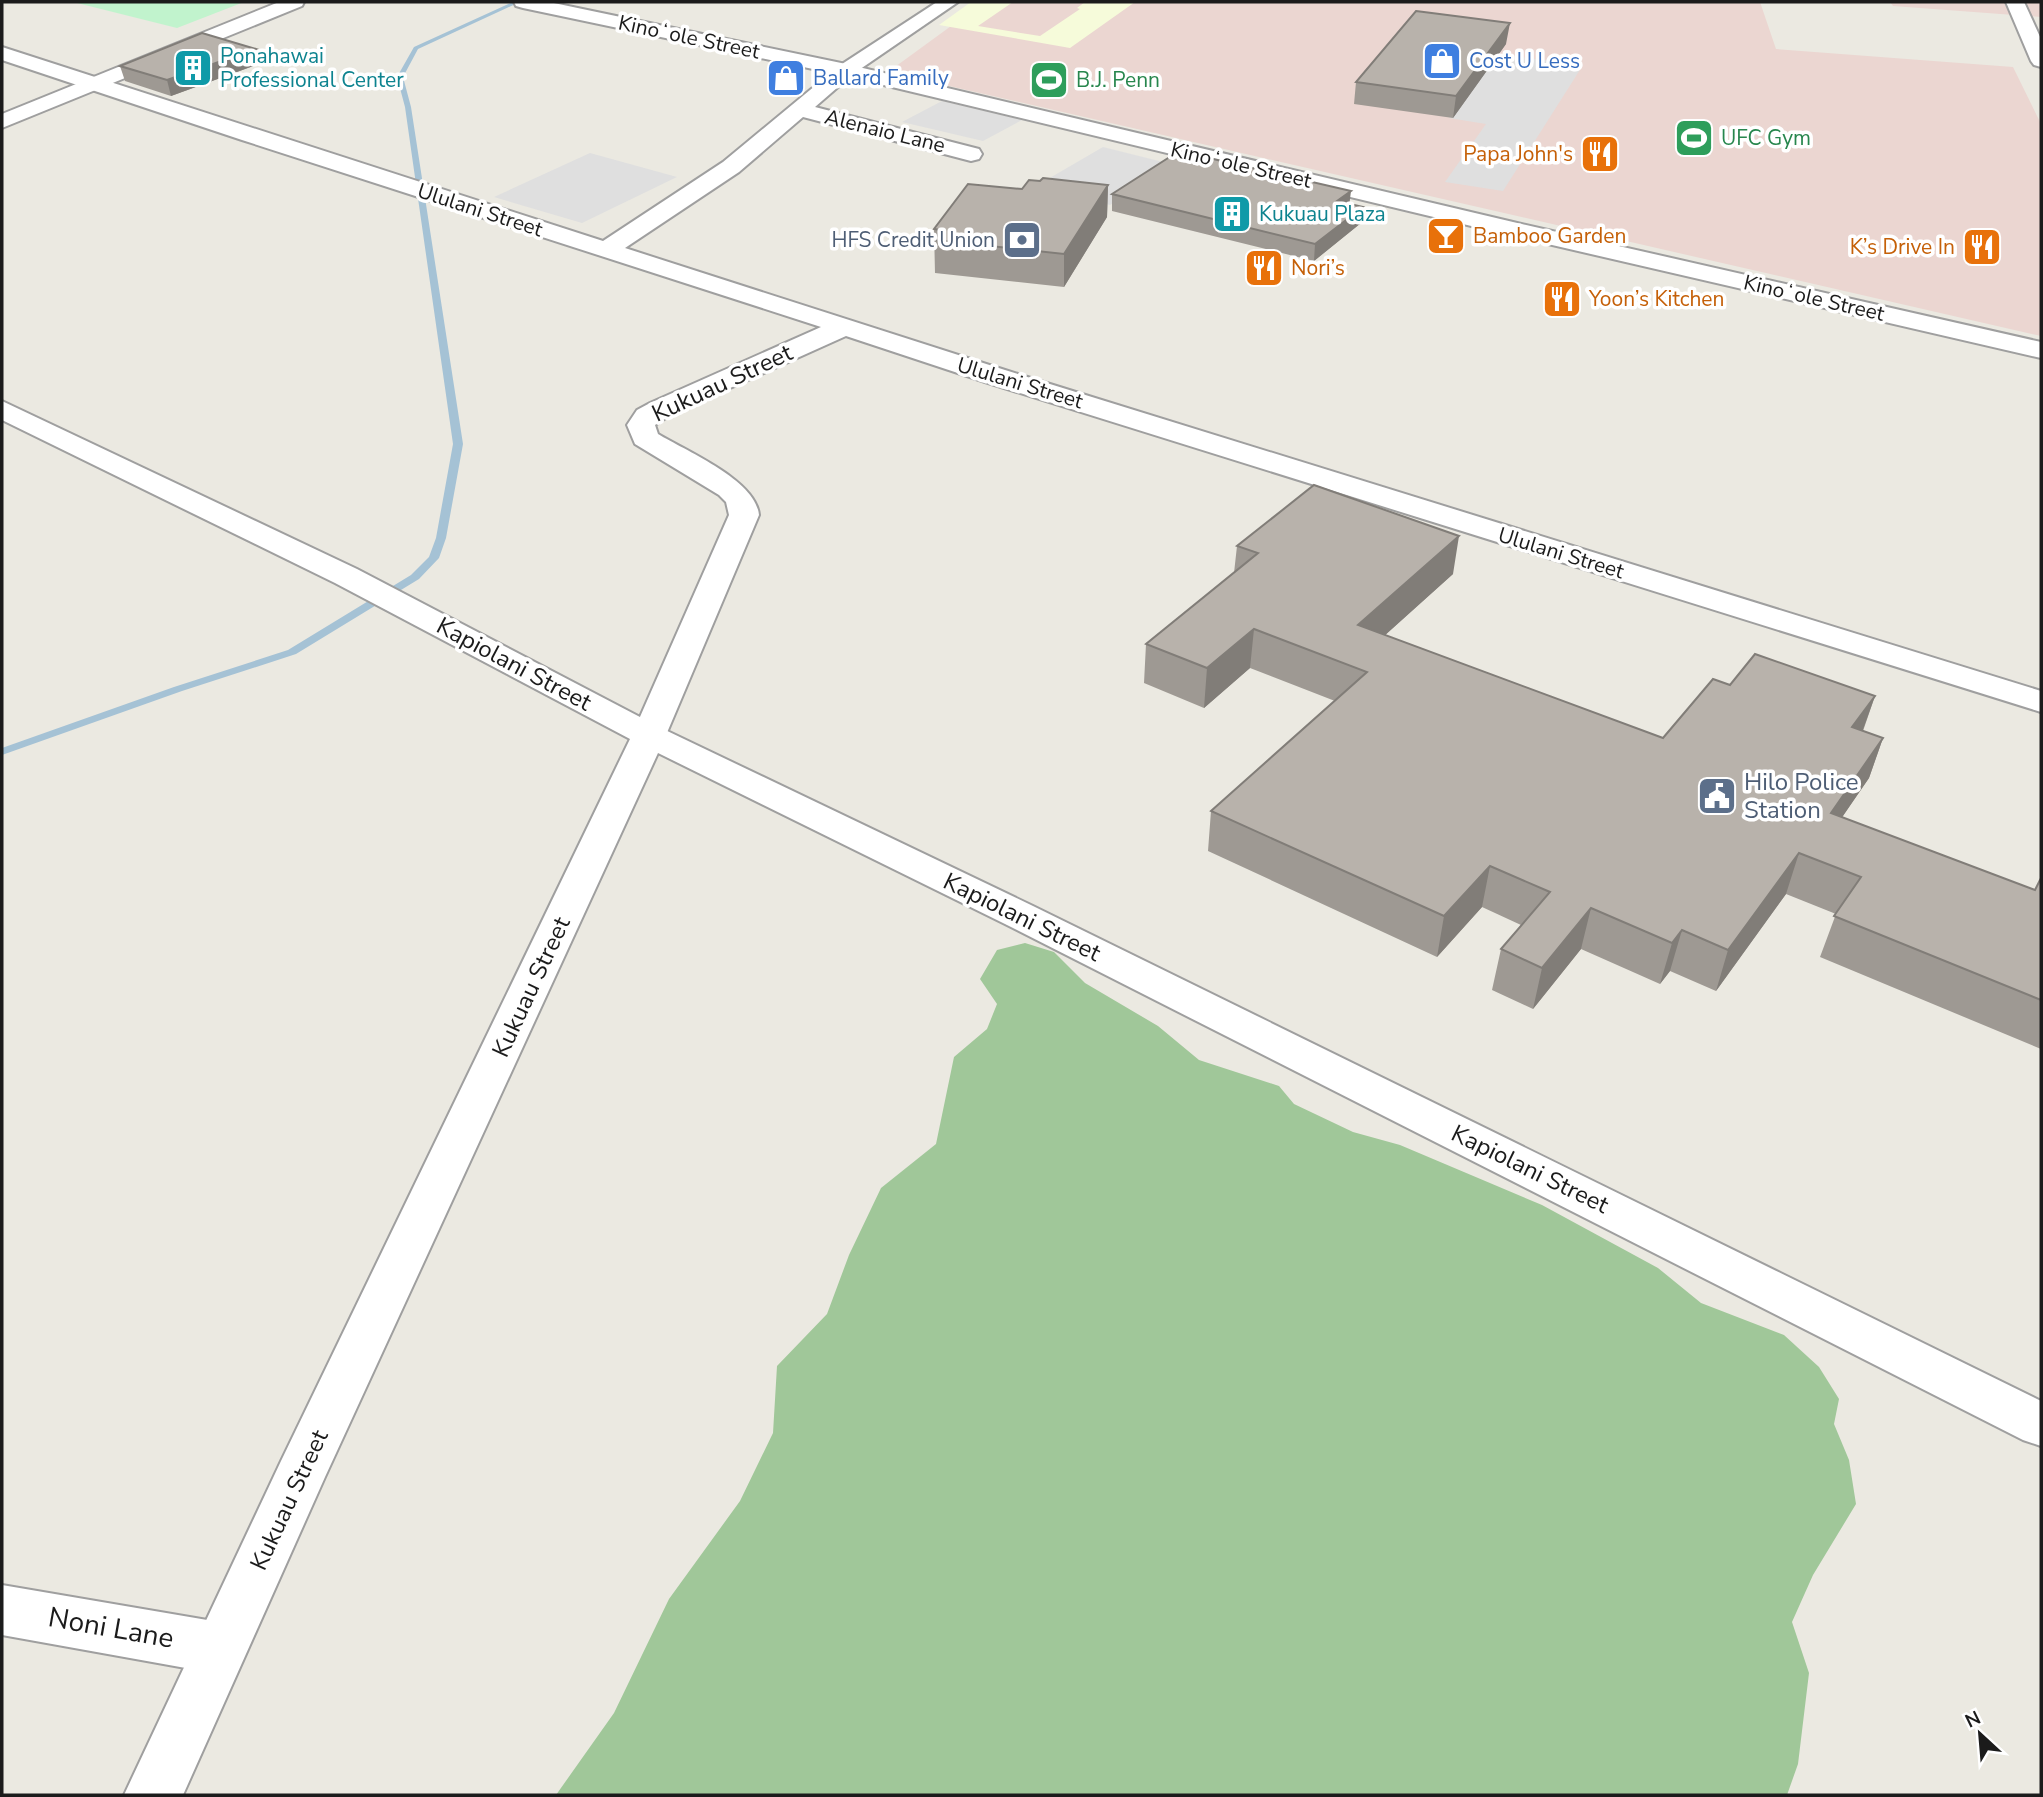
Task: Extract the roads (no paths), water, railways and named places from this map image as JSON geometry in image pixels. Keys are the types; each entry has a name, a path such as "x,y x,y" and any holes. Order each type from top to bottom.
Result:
{"street":[{"path":"2,122 295,2"},
{"name":"Kinoʻole Street","path":"523,2 846,70 1513,229 2041,350"},
{"path":"606,250 731,167 846,70 948,2"},
{"path":"2015,2 2041,61"},
{"name":"Ululani Street","path":"2,53 470,208 1317,478 2041,702"},
{"name":"Alenaio Lane","path":"798,109 971,153"},
{"name":"Kukuau Street","path":"153,1795 219,1648 649,735 744,515 744,508 737,494 645,438 640,425 653,412 846,326"},
{"name":"Kapiolani Street","path":"2,409 346,576 649,735 1031,921 2041,1425"},
{"name":"Noni Lane","path":"2,1610 219,1648"}],"waterway":[{"path":"2,752 178,689 292,652 415,577 434,558 441,538 458,444 408,107 400,77 416,48 517,2"}],"place":[{"name":"Cost U Less","path":"1442,61"},
{"name":"Ponahawai Professional Center","path":"193,68"},
{"name":"Ballard Family","path":"786,78"},
{"name":"B.J. Penn","path":"1049,80"},
{"name":"UFC Gym","path":"1694,138"},
{"name":"Papa John's","path":"1600,154"},
{"name":"Kukuau Plaza","path":"1232,214"},
{"name":"Bamboo Garden","path":"1446,236"},
{"name":"HFS Credit Union","path":"1022,240"},
{"name":"K’s Drive In","path":"1982,247"},
{"name":"Nori’s","path":"1264,268"},
{"name":"Yoon’s Kitchen","path":"1562,299"},
{"name":"Hilo Police Station","path":"1717,796"}]}
